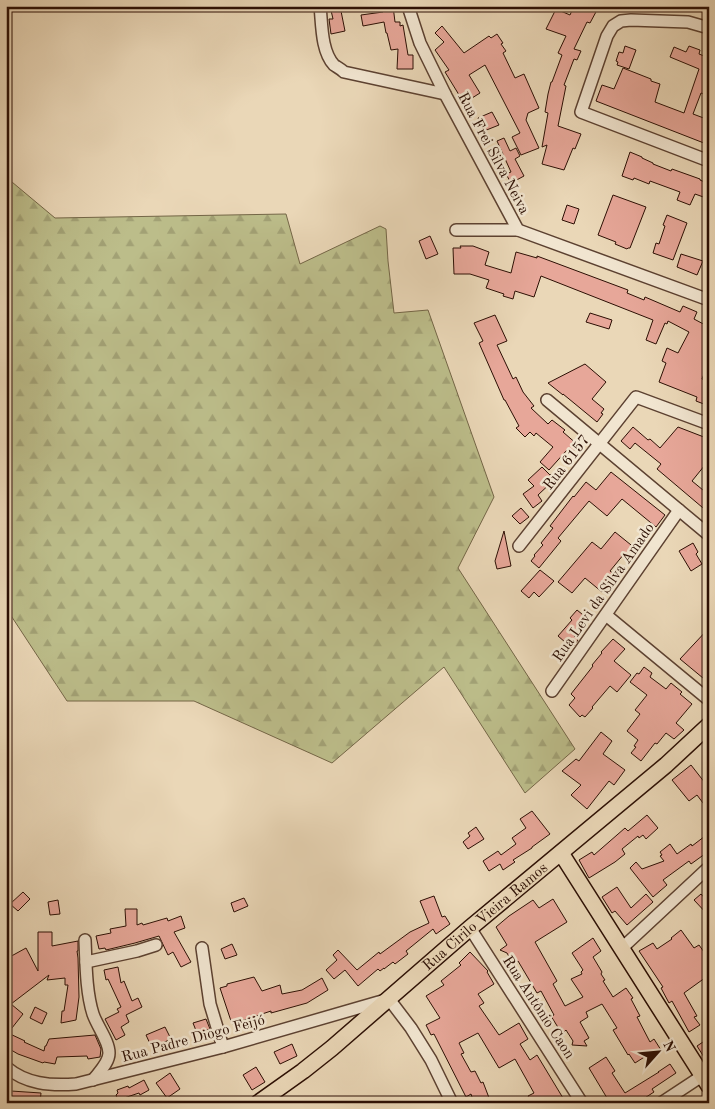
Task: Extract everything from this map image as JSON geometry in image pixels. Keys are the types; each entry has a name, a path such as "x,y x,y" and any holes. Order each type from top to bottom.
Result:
{"main road":[{"name":"Rua Cirilo Vieira Ramos","path":"258,1103 318,1060 470,928 666,765 709,725"},
{"path":"561,853 706,1081"}],"street":[{"name":"Rua Frei Silva Neiva","path":"320,6 322,37 326,51 334,64 344,72 445,94 518,230 709,300"},
{"path":"408,6 420,42 445,94"},
{"path":"709,28 688,22 642,20 621,21 613,26 607,36 581,112 709,161"},
{"path":"456,230 518,230"},
{"name":"Rua 6157","path":"519,546 636,398 709,424"},
{"path":"547,400 709,535"},
{"name":"Rua Levi da Silva Amado","path":"552,691 679,510"},
{"path":"606,615 709,700"},
{"path":"621,949 709,867"},
{"name":"Rua Antônio Caon","path":"470,928 582,1103"},
{"path":"85,940 90,1003 109,1054 106,1063 93,1080"},
{"path":"86,962 156,945"},
{"path":"202,948 210,1004 222,1047"},
{"path":"389,999 411,1028 431,1060 452,1103"},
{"name":"Rua Padre Diogo Feijó","path":"6,1067 27,1080 41,1084 59,1086 76,1084 222,1047 389,999"},
{"path":"661,1103 706,1081"}],"green space":[{"path":"6,177 55,218 286,214 300,264 380,226 386,229 394,313 428,310 494,497 458,568 575,749 525,793 444,667 332,763 194,701 67,701 6,608"}],"building":[{"path":"330,6 340,6 345,31 331,34 329,19 333,19"},
{"path":"382,6 393,6 395,22 400,22 400,26 403,25 408,55 413,55 413,69 397,69 398,49 391,50 384,22 363,26 361,15 383,12"},
{"path":"574,6 591,6 597,10 590,23 587,22 574,49 581,51 577,60 574,59 564,85 566,86 558,126 581,134 564,170 542,164 547,145 542,147 548,113 545,112 548,94 562,55 558,53 566,36 546,29 556,9 570,15"},
{"path":"442,26 464,53 489,36 491,38 497,34 503,43 501,44 506,51 503,53 515,78 524,74 539,108 528,113 526,120 539,148 521,155 512,137 520,133 485,65 469,75 480,93 464,103 445,72 449,70 435,50 444,42 435,33"},
{"path":"625,46 636,50 629,69 617,65 618,62 616,61 619,52 623,53"},
{"path":"689,46 700,50 699,54 704,56 707,46 709,47 709,96 701,93 693,114 709,120 709,145 596,101 602,85 614,89 623,68 660,84 655,102 684,113 699,69 670,57 674,47 686,52"},
{"path":"492,112 499,125 484,131 478,118"},
{"path":"504,138 510,151 516,148 520,156 515,159 524,176 511,183 506,174 511,172 497,141"},
{"path":"630,152 653,164 700,179 709,184 709,199 695,194 690,205 677,200 680,192 650,181 649,184 622,176"},
{"path":"613,195 646,207 630,248 627,249 615,244 616,242 598,235"},
{"path":"567,205 579,209 574,224 562,220"},
{"path":"667,215 687,223 673,260 653,253 656,243 659,244"},
{"path":"430,236 438,254 426,259 419,241"},
{"path":"460,246 473,246 489,252 485,265 511,273 516,252 537,258 537,256 628,290 627,293 644,300 645,297 680,312 683,306 697,312 694,319 709,327 709,361 702,379 709,382 709,406 696,401 697,397 659,382 666,363 662,361 667,348 678,353 689,332 668,321 667,324 665,323 656,344 646,340 653,320 541,276 534,297 515,291 513,299 503,296 504,294 486,288 489,280 470,274 454,274 453,248 461,248"},
{"path":"681,254 703,261 697,275 677,267"},
{"path":"590,313 612,320 609,329 586,322"},
{"path":"495,315 507,341 497,345 513,379 516,377 523,392 534,406 531,408 548,424 552,420 565,430 563,432 578,445 571,454 567,450 549,470 540,462 553,447 536,433 534,436 530,432 525,437 516,428 519,426 504,400 479,343 483,341 474,323"},
{"path":"585,364 606,382 592,399 604,409 597,422 548,383"},
{"path":"633,427 660,448 678,427 709,439 709,460 692,481 709,495 709,513 657,469 661,464 635,443 630,449 621,441"},
{"path":"542,467 555,479 538,495 542,501 533,508 523,494 534,486 528,480"},
{"path":"611,472 665,515 656,527 622,499 607,516 589,501 558,538 561,541 539,568 531,561 543,545 541,543 553,528 550,526 586,482 596,490"},
{"path":"521,508 529,517 520,524 512,516"},
{"path":"504,531 511,566 497,569 495,561"},
{"path":"615,532 636,549 628,558 624,554 610,571 615,575 602,592 585,578 572,593 558,582 592,542 601,549"},
{"path":"693,543 698,552 696,554 702,564 691,571 679,551"},
{"path":"540,570 554,581 539,597 534,592 529,598 521,591"},
{"path":"577,610 588,619 574,636 578,640 572,648 558,636 572,620 570,618"},
{"path":"709,628 709,683 680,659"},
{"path":"613,639 625,649 614,661 631,675 617,692 610,686 585,717 582,715 580,717 569,705 575,698 571,694 593,666 601,652"},
{"path":"644,667 652,673 650,677 666,689 671,683 692,704 676,723 684,730 674,739 666,733 657,744 655,743 641,761 631,753 636,747 634,746 638,740 627,731 640,714 635,710 647,695 630,682"},
{"path":"601,732 612,741 603,754 625,770 614,785 609,781 587,809 571,795 581,785 562,771 576,759 579,761"},
{"path":"691,765 709,788 709,811 697,795 689,801 672,780"},
{"path":"532,811 550,834 513,860 515,862 503,870 500,864 489,871 483,861 498,851 501,855 516,844 512,838 526,828 520,819"},
{"path":"647,815 658,828 646,839 643,835 639,838 638,836 622,849 625,854 589,878 579,860 592,852 594,855 625,828 628,831"},
{"path":"476,827 484,839 468,849 463,842 470,836 468,833"},
{"path":"709,833 709,851 691,864 689,861 663,880 667,885 653,897 630,868 636,862 642,869 664,861 660,856 662,855 660,852 670,844 677,854 691,844 692,846"},
{"path":"617,887 631,908 646,894 653,902 627,925 615,911 612,913 602,897"},
{"path":"23,892 30,899 18,911 10,904"},
{"path":"701,894 709,903 709,916 694,900"},
{"path":"434,896 442,917 445,916 450,924 436,934 433,929 406,951 408,954 395,964 393,962 380,971 378,969 358,986 345,970 334,979 326,970 337,960 333,955 338,950 357,970 379,952 380,954 410,932 429,923 420,901"},
{"path":"244,898 248,906 234,912 231,903"},
{"path":"553,899 567,922 535,942 557,981 553,984 565,1006 583,997 571,979 582,974 583,970 572,953 593,938 601,951 593,957 602,972 601,974 605,980 603,981 613,997 626,988 633,998 631,999 640,1016 637,1017 650,1042 654,1039 661,1050 635,1063 613,1030 617,1028 602,1004 586,1012 588,1017 580,1022 589,1038 584,1041 587,1046 572,1045 573,1041 566,1030 564,1032 561,1027 559,1029 551,1016 554,1015 541,991 537,993 518,961 513,964 507,953 500,950 507,945 496,927 533,900 539,908"},
{"path":"58,900 60,914 50,915 48,902"},
{"path":"125,909 137,909 137,925 167,918 168,921 181,916 185,928 174,932 191,962 181,967 173,952 168,955 159,936 106,950 105,948 99,949 96,936 111,933 110,929 126,926"},
{"path":"681,930 694,948 699,945 709,959 709,975 684,993 697,1016 694,1017 700,1025 689,1032 672,1001 669,1003 661,988 663,987 639,951 653,943 657,949"},
{"path":"38,932 52,932 52,946 78,941 79,997 76,1020 61,1023 68,985 65,985 65,978 47,980 49,975 11,1004 23,1014 8,1033 44,1051 49,1039 95,1035 101,1049 100,1057 88,1059 87,1056 57,1057 55,1064 43,1063 18,1054 6,1047 6,959 26,948 38,971"},
{"path":"232,944 237,955 225,959 221,949"},
{"path":"470,952 488,971 494,984 478,994 484,1003 479,1006 499,1035 519,1023 528,1039 520,1044 530,1060 537,1055 566,1103 532,1103 528,1096 534,1093 515,1059 499,1068 478,1033 459,1043 464,1053 461,1054 471,1072 475,1071 481,1083 483,1082 491,1103 474,1103 471,1094 466,1097 434,1034 431,1035 426,1025 440,1018 426,996 444,985 441,981 461,965 459,963"},
{"path":"118,967 121,983 124,981 132,1001 138,998 142,1007 126,1015 129,1022 121,1027 125,1035 116,1040 105,1019 119,1012 117,1009 121,1007 108,979 106,980 104,970"},
{"path":"254,977 262,991 280,985 282,994 302,990 322,978 328,990 307,1003 271,1013 271,1011 232,1024 220,988 227,986 227,984"},
{"path":"35,1007 47,1013 42,1024 30,1018"},
{"path":"206,1019 210,1029 197,1033 193,1023"},
{"path":"165,1027 171,1039 152,1048 146,1035"},
{"path":"709,1038 709,1065 697,1046"},
{"path":"292,1044 297,1056 280,1064 274,1052"},
{"path":"606,1057 615,1071 612,1073 625,1093 670,1064 676,1073 652,1089 654,1092 637,1103 610,1103 589,1068"},
{"path":"256,1067 265,1082 252,1090 243,1075"},
{"path":"170,1073 180,1089 167,1098 156,1083"},
{"path":"144,1080 149,1090 140,1095 139,1093 118,1100 117,1090 128,1086 129,1088"},
{"path":"6,1092 41,1093 40,1103 8,1103 6,1101"}]}
